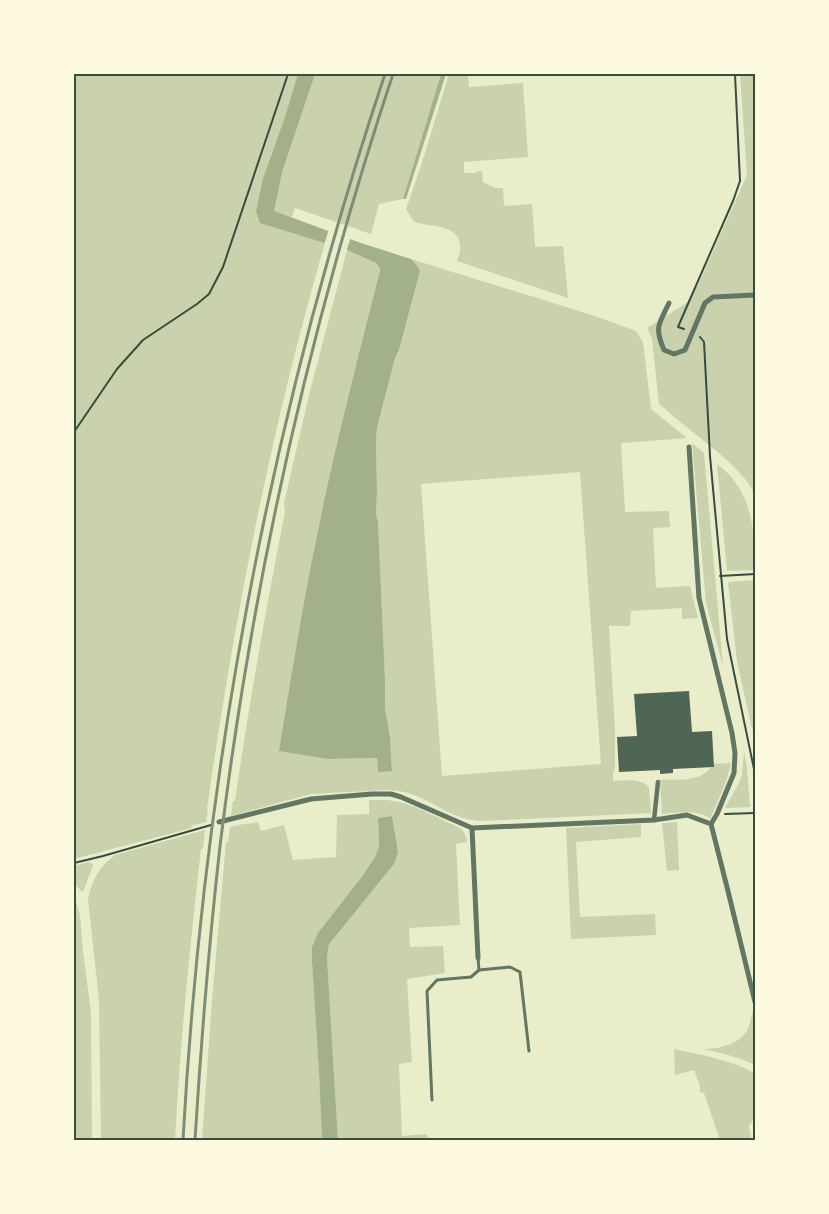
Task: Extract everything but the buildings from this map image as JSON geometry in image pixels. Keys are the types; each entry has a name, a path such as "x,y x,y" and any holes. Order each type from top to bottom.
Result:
{"street":[{"path":"669,303 658,326 664,350 674,354 686,350 705,303 713,297 755,295"},
{"path":"689,447 699,598 732,733 735,753 734,773 711,824 755,1002"},
{"path":"654,820 658,782"},
{"path":"219,822 311,799 391,794 472,828 654,820 688,815 711,824"},
{"path":"472,828 478,958"}],"lane":[{"path":"478,958 480,970"},
{"path":"432,1100 427,991 437,980 471,977 480,970 510,967 520,972 529,1051"}],"path":[{"path":"74,432 117,369 143,340 209,294 223,267 288,74"},
{"path":"678,327 740,181 735,74"},
{"path":"693,332 704,342 708,430 727,639 755,774"},
{"path":"720,576 754,574"},
{"path":"717,814 755,813"},
{"path":"74,863 219,822"},
{"path":"755,1129 755,1134"}],"shaded area":[{"path":"74,74 441,74 403,199 379,204 371,234 295,208 287,231 325,243 288,383 256,524 229,666 206,822 191,826 192,828 74,859"},
{"path":"298,74 315,74 282,172 274,211 411,259 420,271 399,350 395,358 377,428 376,440 376,515 378,521 385,708 390,737 392,771 378,772 377,758 328,759 279,751 324,502 380,270 376,263 347,250 260,223 256,211 263,179"},
{"path":"441,74 446,74 406,199 403,199"},
{"path":"449,74 468,74 469,87 523,83 528,157 464,162 464,173 482,171 483,182 495,188 503,188 504,206 532,204 535,247 563,246 568,298 457,261 460,248 459,239 455,234 443,228 414,222 406,209"},
{"path":"740,74 753,74 755,100 755,495 743,477 726,459 659,404 652,339 647,328 688,302 698,285 747,175"},
{"path":"347,250 376,263 380,270 317,533 292,672 328,759 377,758 378,771 392,771 390,737 385,708 378,521 376,515 376,440 377,428 395,358 399,350 420,271 411,259 592,315 636,331 643,342 651,409 687,438 621,443 625,512 669,511 670,527 653,528 656,588 690,586 698,618 682,619 682,608 631,611 630,626 609,626 615,731 613,781 632,780 646,785 649,788 651,813 477,821 450,813 416,796 386,790 311,794 231,816 285,512 284,503 310,391","holes":["580,472 601,764 442,776 421,484"]},
{"path":"692,443 704,453 723,666 706,603"},
{"path":"717,464 729,474 738,486 749,511 754,540 755,570 727,571"},
{"path":"755,580 755,736 737,661 728,582"},
{"path":"744,751 750,807 725,808 742,776"},
{"path":"731,763 726,782 710,819 694,813 662,814 660,780 690,779 703,774 714,764"},
{"path":"369,800 388,800 418,808 460,828 467,840 467,842 456,844 460,925 409,928 410,947 443,946 445,973 407,979 412,1062 399,1064 402,1136 426,1134 429,1140 338,1140 327,956 329,943 394,864 392,816 378,819 379,846 375,858 361,878 312,962 322,1140 202,1140 226,842 228,842 230,827 258,822 261,831 284,825 293,860 336,857 337,815 369,814"},
{"path":"392,816 398,852 394,864 329,944 327,957 338,1140 322,1140 312,947 318,933 375,857 379,846 378,818"},
{"path":"677,822 679,870 667,871 662,823"},
{"path":"641,824 641,837 576,842 580,917 655,914 656,935 571,939 566,828"},
{"path":"205,830 203,849 201,849 189,958 175,1140 101,1140 99,1001 88,899 92,886 100,869 115,855"},
{"path":"88,862 93,864 93,866 82,892 74,883 74,866"},
{"path":"74,895 80,915 91,1013 92,1140 74,1140"},
{"path":"753,1011 755,1018 755,1065 736,1057 703,1049 721,1047 738,1040 747,1031"},
{"path":"674,1049 726,1061 755,1073 755,1117 749,1126 751,1140 720,1140 704,1093 700,1092 700,1086 694,1070 675,1075"}],"pier":[{"path":"329,229 351,237 346,252 324,245"}],"railway":[{"path":"183,1140 193,1004 207,869 225,734 248,600 276,467 308,335 344,204 385,74"},
{"path":"195,1140 212,920 220,846 233,748 267,553 287,455 335,263 393,74"}]}
